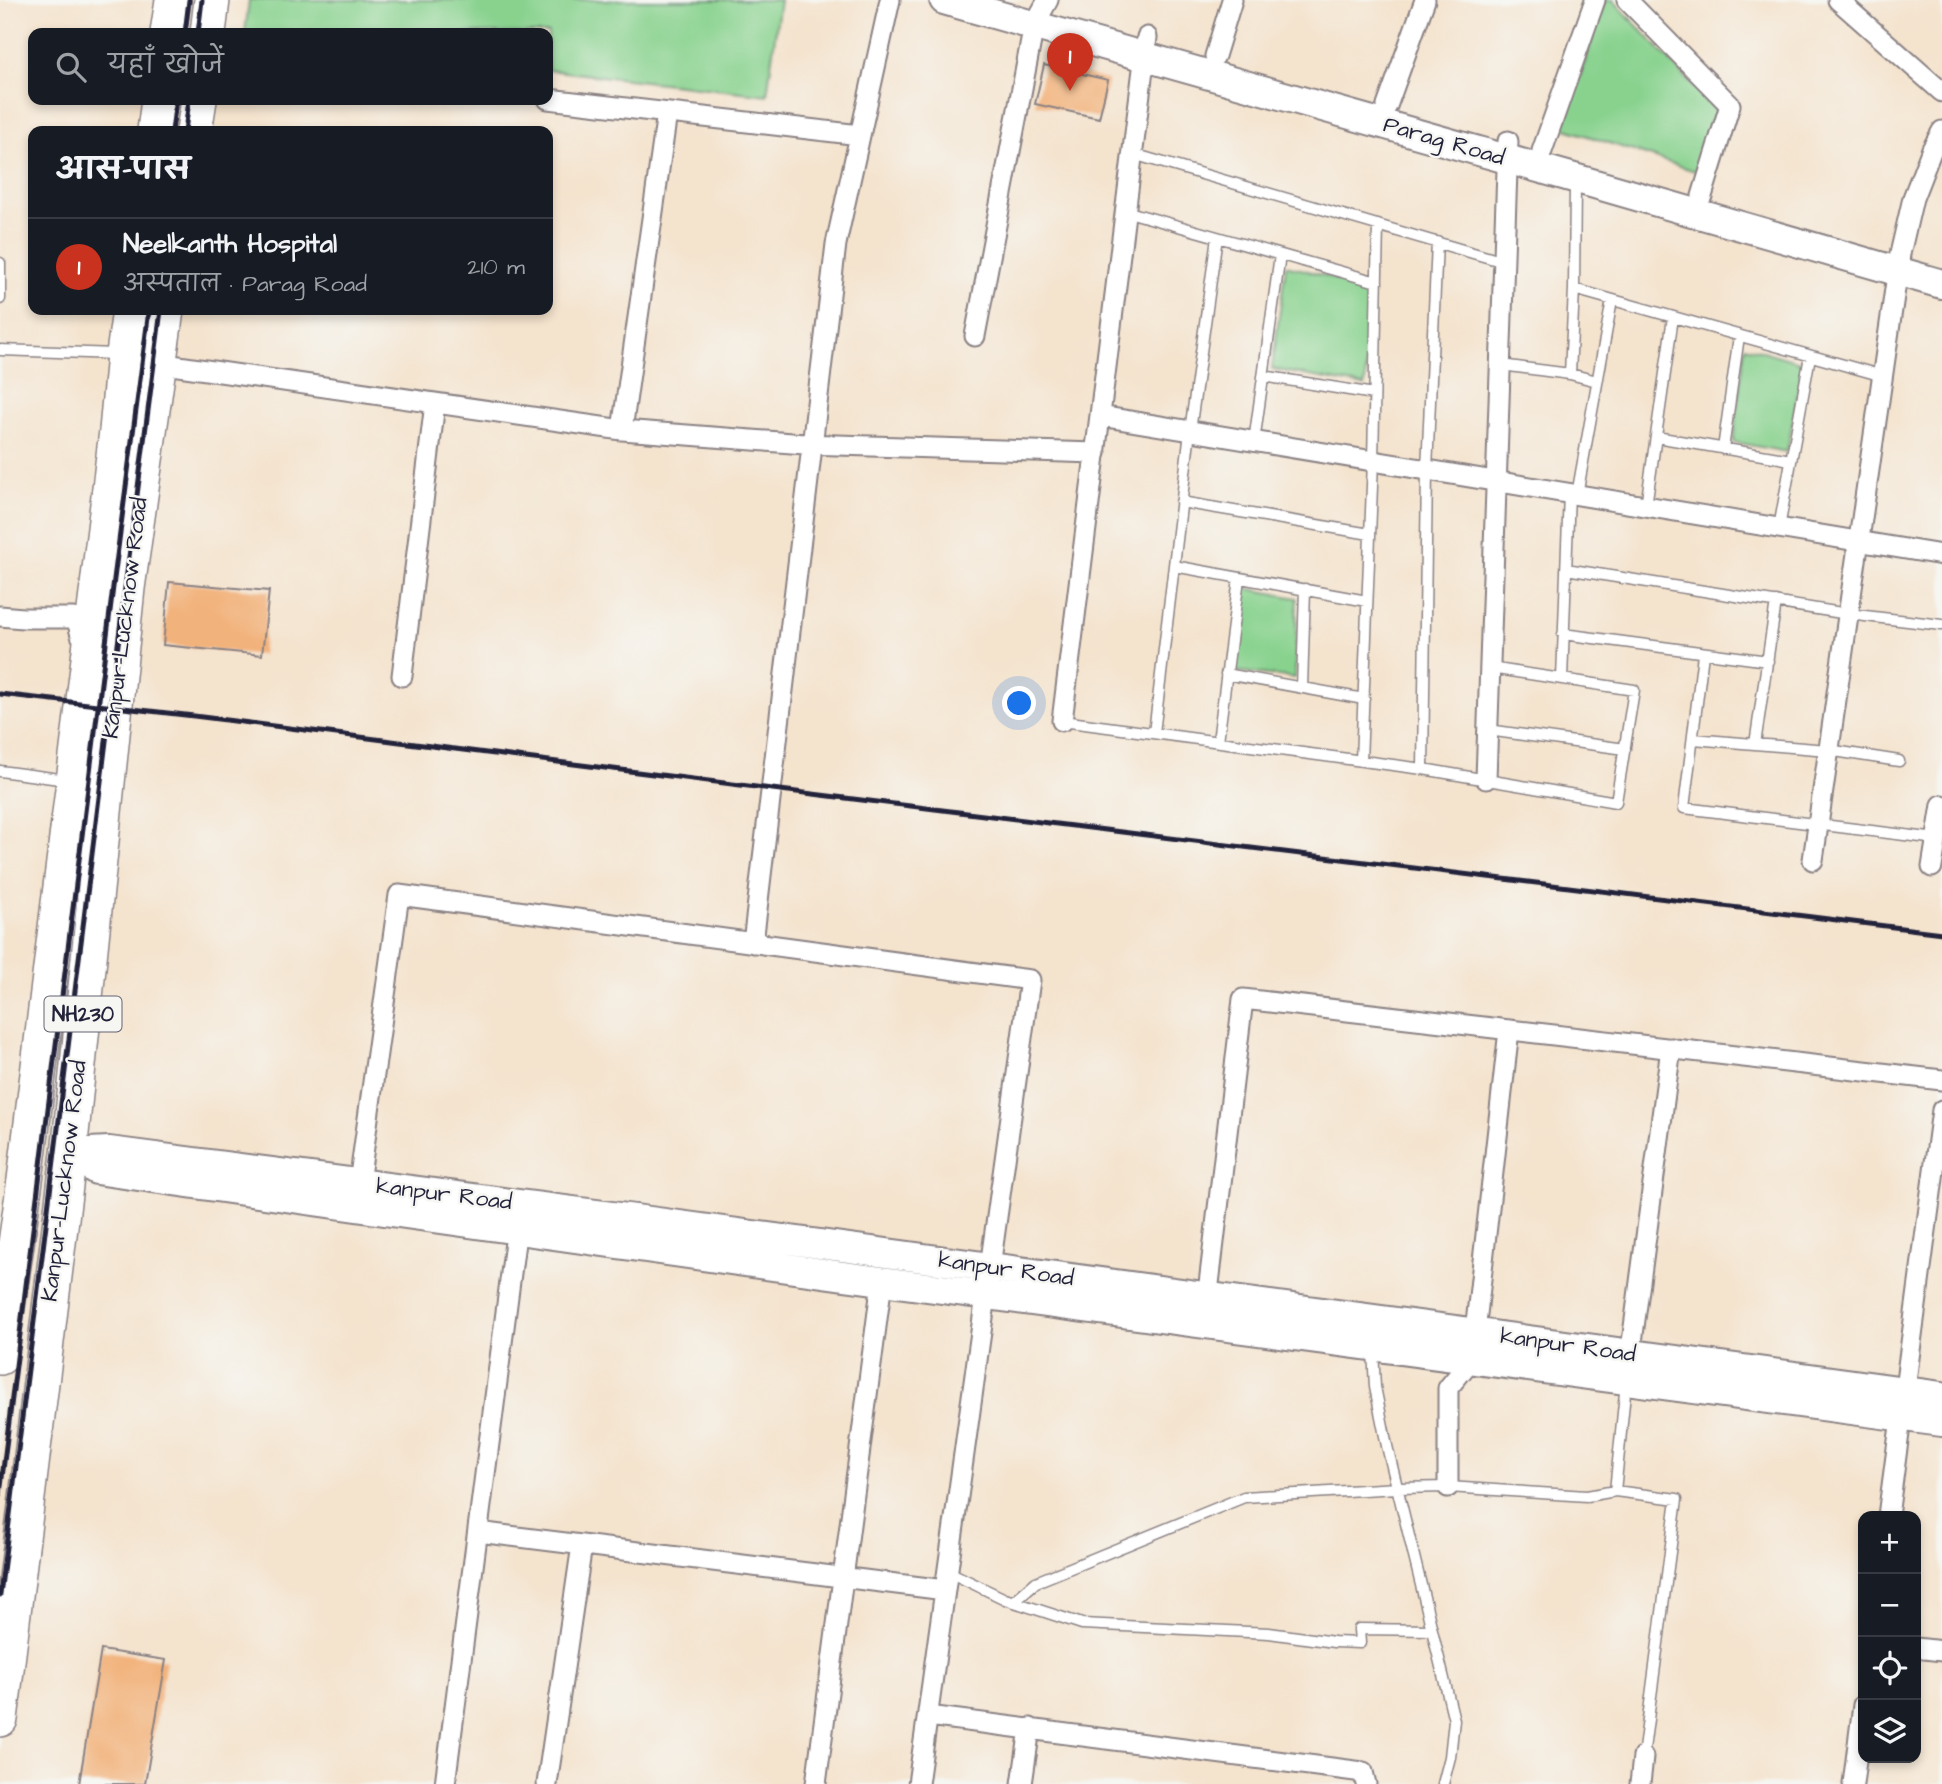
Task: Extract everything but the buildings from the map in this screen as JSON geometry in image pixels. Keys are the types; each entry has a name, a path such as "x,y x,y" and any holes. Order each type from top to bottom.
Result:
{"highway":[{"path":"169,28 173,0"},
{"path":"209,28 212,0"},
{"path":"156,126 158,105"},
{"path":"195,126 198,105"},
{"name":"Kanpur-Lucknow Road","path":"0,1357 25,1180 129,315"},
{"name":"Kanpur-Lucknow Road","path":"0,1719 69,1153 127,588 165,315"}],"street":[{"path":"753,943 836,244 890,0"},
{"name":"Parag Road","path":"944,0 1036,8 1146,47 1508,150 1542,151 1702,197 1899,262 1942,284"},
{"path":"1215,57 1232,0"},
{"path":"1387,106 1425,0"},
{"path":"1542,151 1595,0"},
{"path":"1627,0 1730,104 1702,197"},
{"path":"1838,0 1942,92"},
{"path":"975,336 1036,8"},
{"path":"1062,721 1146,47"},
{"name":"Parag Road","path":"1146,47 1215,57 1387,106 1508,150 1575,179 1899,262 1942,265"},
{"path":"553,100 860,135"},
{"path":"622,430 667,113"},
{"path":"1813,860 1899,262 1913,198 1942,131"},
{"path":"1486,779 1508,150"},
{"path":"158,363 622,430 805,444 1096,453"},
{"path":"402,676 435,403"},
{"path":"1100,416 1942,555"},
{"path":"0,616 73,618 81,635 92,639"},
{"path":"1932,867 1942,805"},
{"path":"359,1183 399,895 1030,980 918,1784"},
{"path":"1473,1346 1373,1346 1206,1310 1243,999 1942,1080"},
{"path":"1448,1487 1448,1388 1473,1346 1509,1030"},
{"path":"1629,1367 1671,1048"},
{"path":"1889,1511 1942,1110"},
{"name":"kanpur Road","path":"69,1153 109,1151 359,1183 518,1217 1903,1404 1942,1396"},
{"path":"69,1153 96,1170 518,1217 882,1281 987,1281"},
{"path":"445,1784 518,1217"},
{"path":"816,1784 882,1281"},
{"path":"1903,1404 1942,1422"},
{"path":"478,1532 843,1577 946,1581"},
{"path":"547,1784 582,1545"},
{"path":"1921,1649 1942,1651"},
{"path":"928,1716 1363,1772 1366,1784"},
{"path":"1022,1784 1030,1728"},
{"path":"1853,1784 1858,1744"},
{"path":"1640,1784 1643,1757"}],"lane":[{"path":"1133,154 1504,262"},
{"path":"1570,374 1575,179"},
{"path":"1125,211 1377,282"},
{"path":"1362,761 1378,225"},
{"path":"1154,733 1190,431 1217,237"},
{"path":"1423,769 1427,470 1437,242"},
{"path":"1254,442 1280,255"},
{"path":"0,263 0,299"},
{"path":"1574,289 1882,376"},
{"path":"1562,679 1566,569 1573,494 1612,300"},
{"path":"1646,506 1673,317"},
{"path":"1723,449 1738,336"},
{"path":"0,350 124,354"},
{"path":"1779,528 1810,356"},
{"path":"1501,365 1570,374 1597,381"},
{"path":"1263,376 1374,394"},
{"path":"1656,437 1791,460"},
{"path":"1181,502 1370,534"},
{"path":"1174,566 1367,601"},
{"path":"1566,569 1848,614 1942,625"},
{"path":"1218,741 1239,578"},
{"path":"1302,688 1305,589"},
{"path":"1755,744 1776,602"},
{"path":"1563,634 1768,661"},
{"path":"1703,654 1684,808 1937,839"},
{"path":"1062,721 1423,769 1616,802 1634,690 1490,668"},
{"path":"1226,674 1364,699"},
{"path":"1488,730 1625,749"},
{"path":"1693,738 1828,750 1899,761"},
{"path":"0,771 74,781"},
{"path":"1373,1346 1375,1387 1454,1720 1450,1757 1443,1784"},
{"path":"1615,1490 1629,1367"},
{"path":"1013,1602 1035,1582 1244,1497 1448,1487 1587,1496 1615,1490 1677,1499 1643,1757"},
{"path":"946,1581 1082,1624 1269,1633 1360,1643 1359,1629 1432,1630"}],"green space":[{"path":"249,0 780,0 767,95 553,71 553,28 246,28"},
{"path":"1605,0 1613,0 1716,110 1695,171 1563,128"},
{"path":"1286,265 1369,288 1365,386 1272,369"},
{"path":"1745,346 1803,363 1787,452 1733,442"},
{"path":"1244,588 1297,598 1295,678 1234,671"}],"railway":[{"path":"186,28 189,0"},
{"path":"199,28 202,0"},
{"path":"173,126 175,105"},
{"path":"186,126 188,105"},
{"path":"0,1494 148,315"},
{"path":"0,1595 160,315"},
{"path":"0,694 1942,933"}],"place":[{"name":"Neelkanth Hospital","path":"1070,91"}]}
